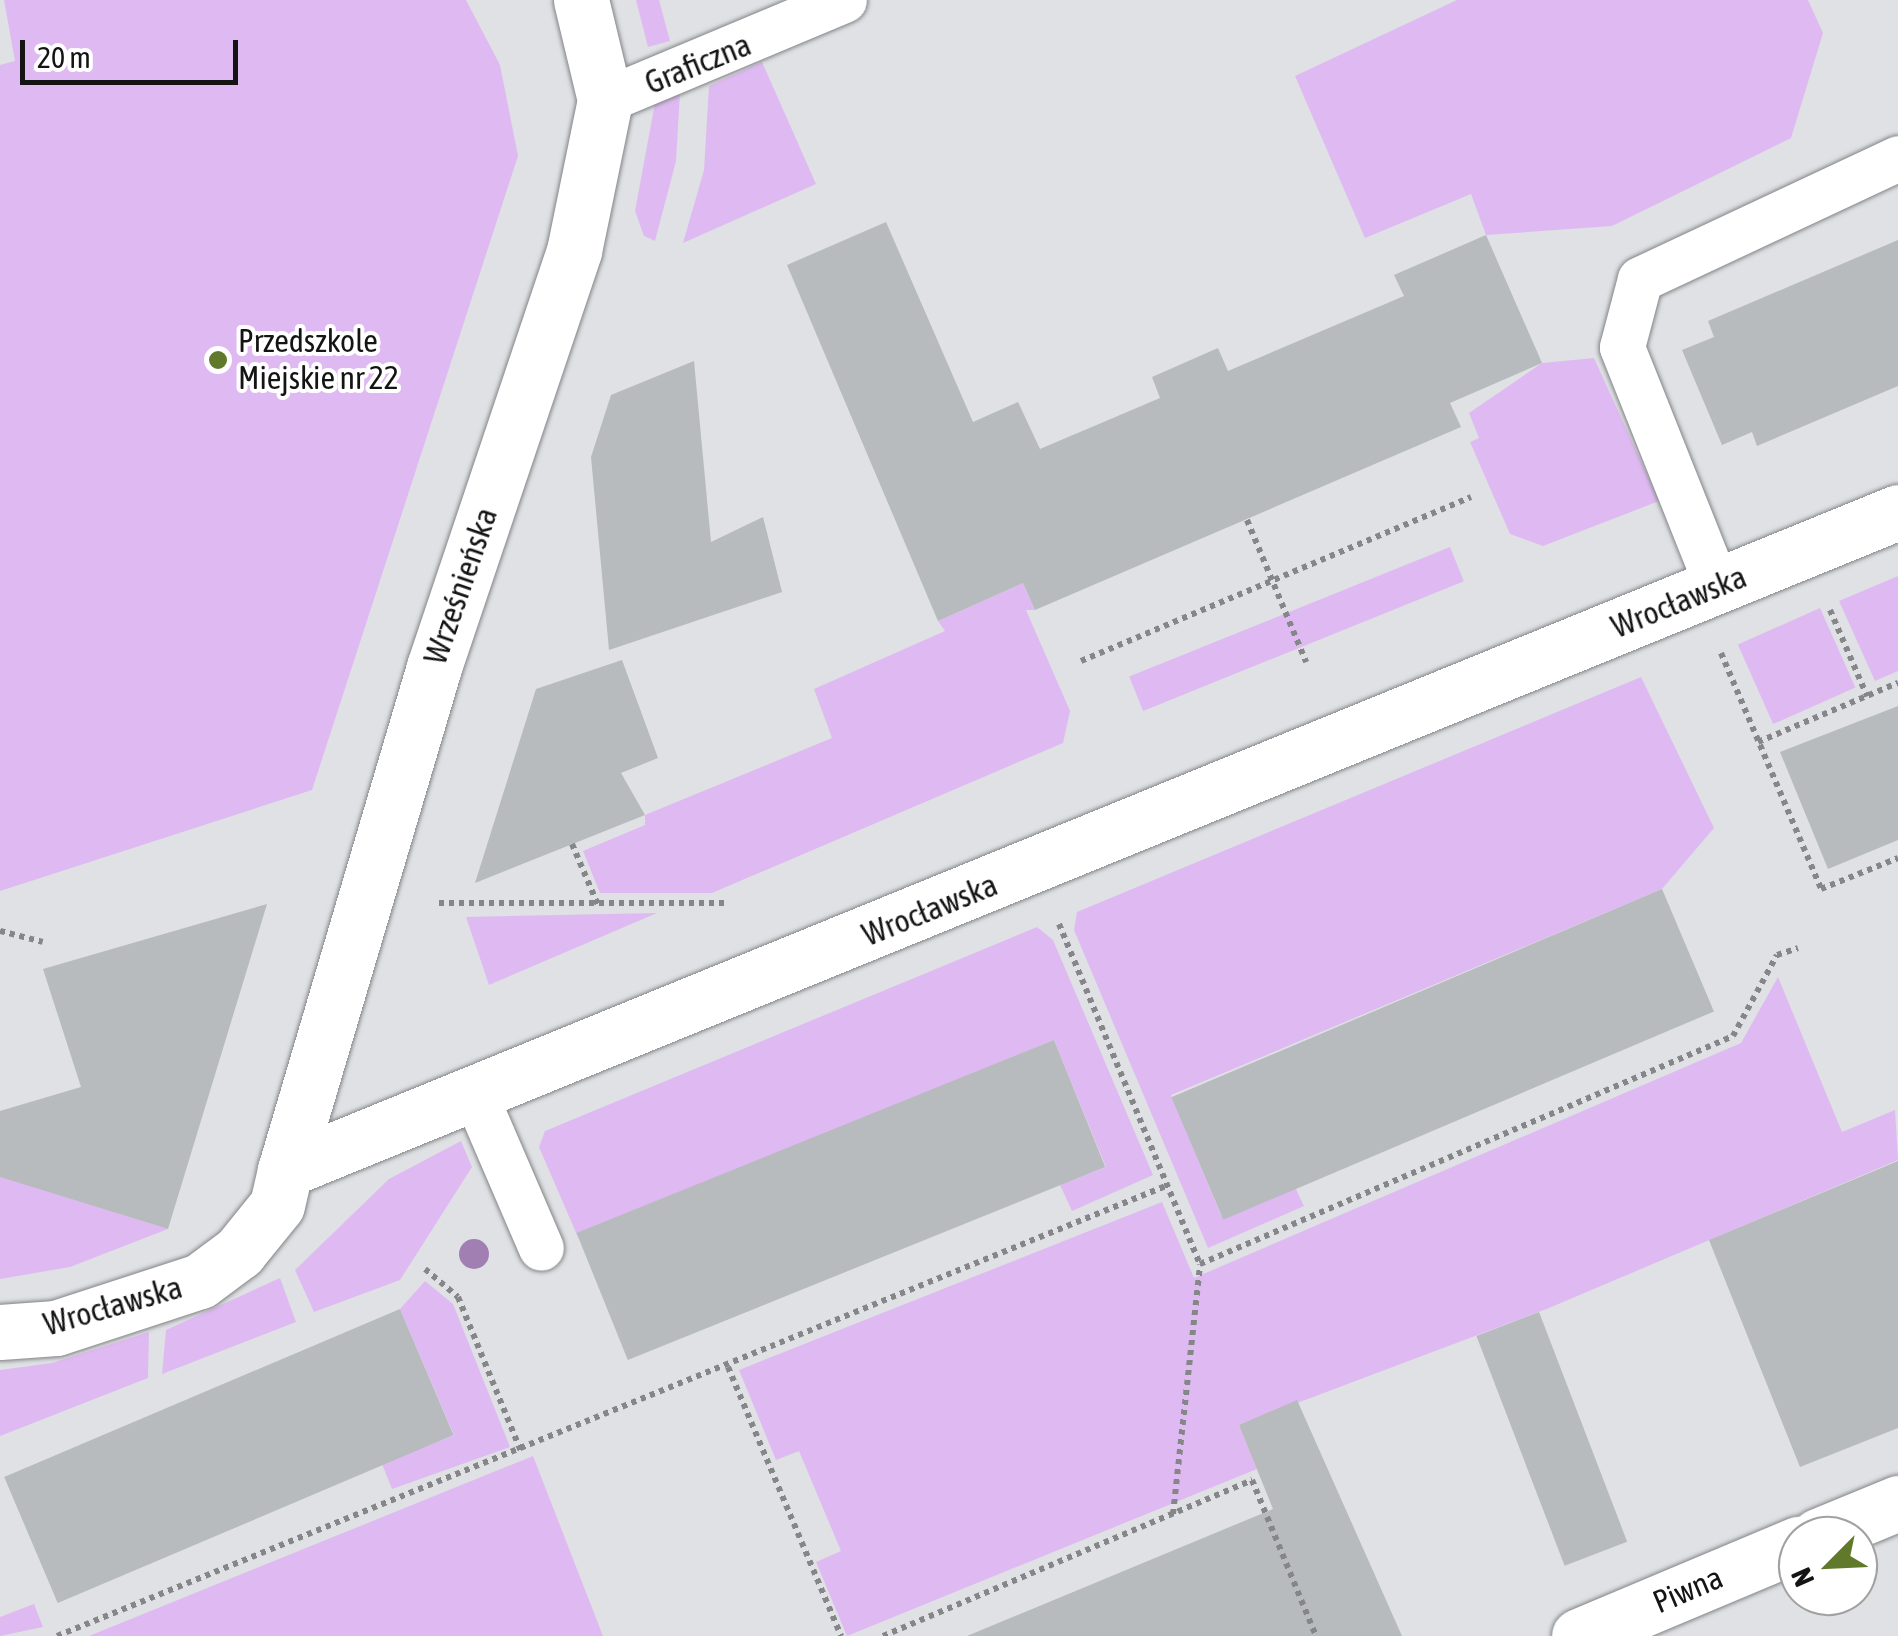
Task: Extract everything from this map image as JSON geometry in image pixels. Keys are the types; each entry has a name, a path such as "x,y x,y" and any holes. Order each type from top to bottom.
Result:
{"street":[{"name":"Wrześnieńska","path":"286,1170 400,776 574,251 605,100 581,0"},
{"name":"Wrocławska","path":"0,1332 56,1328 200,1281 268,1216 286,1170 476,1097 1035,867 1714,610 1898,512"},
{"path":"1866,1516 1898,1503"},
{"name":"Piwna","path":"1579,1636 1778,1552"}],"lane":[{"name":"Graficzna","path":"605,100 844,0"},
{"path":"1714,610 1622,346 1640,279 1898,158"},
{"path":"476,1097 541,1248"}],"path":[{"path":"1081,661 1471,497"},
{"path":"1246,520 1306,662"},
{"path":"1828,605 1867,696"},
{"path":"1714,610 1758,742 1821,889 1898,858"},
{"path":"1758,742 1898,683"},
{"path":"572,844 598,905"},
{"path":"1035,867 1200,1264 1173,1514"},
{"path":"439,903 729,902"},
{"path":"0,931 43,942"},
{"path":"1200,1264 1733,1036 1777,955 1798,948"},
{"path":"57,1636 521,1452 1168,1185"},
{"path":"425,1269 458,1296 521,1452"},
{"path":"728,1367 840,1636"},
{"path":"884,1636 1252,1480 1316,1636"}],"shaded area":[{"name":"Przedszkole Miejskie nr 22","path":"4,0 466,0 500,65 518,156 312,790 0,891 0,65 15,61"},
{"path":"636,0 659,0 670,41 648,47"},
{"path":"1457,0 1808,0 1823,33 1791,138 1612,226 1486,235 1471,194 1365,238 1295,76"},
{"path":"762,62 816,184 683,243 704,170 709,86"},
{"path":"680,93 676,161 655,241 644,236 635,211 655,103"},
{"path":"1594,358 1659,501 1543,546 1510,534 1470,442 1479,438 1469,413 1542,363"},
{"path":"1450,547 1464,581 1143,711 1129,677"},
{"path":"1898,576 1898,671 1875,681 1839,601"},
{"path":"1023,583 1035,610 1026,610 1070,711 1063,743 712,893 600,893 583,851 645,825 645,815 832,738 814,689 945,631 938,621"},
{"path":"1820,608 1855,687 1773,724 1738,645"},
{"path":"1641,677 1714,828 1662,889 1171,1095 1221,1215 1294,1185 1304,1206 1208,1248 1074,930 1077,912"},
{"path":"657,913 489,985 466,917"},
{"path":"1037,927 1053,940 1153,1175 1072,1211 1060,1185 1106,1167 1054,1040 577,1235 539,1147 545,1131"},
{"path":"1778,977 1842,1132 1895,1110 1898,1160 1549,1308 1239,1425 1257,1469 847,1636 816,1562 841,1551 799,1451 776,1460 739,1370 1162,1202 1194,1278 1741,1043"},
{"path":"461,1141 472,1167 400,1280 314,1312 295,1270 389,1179"},
{"path":"0,1171 2,1177 168,1229 70,1267 0,1279"},
{"path":"280,1278 296,1322 162,1374 166,1330"},
{"path":"425,1281 453,1304 510,1447 392,1489 382,1464 454,1435 400,1309"},
{"path":"149,1332 148,1378 0,1436 0,1370 52,1363"},
{"path":"533,1456 603,1636 89,1636"},
{"path":"34,1604 43,1627 0,1636 0,1617"}],"building":[{"path":"886,222 973,422 1018,402 1040,449 1160,398 1152,377 1218,348 1228,371 1404,296 1394,275 1486,235 1542,363 1450,403 1461,427 1035,610 1023,583 938,621 787,265"},
{"path":"1898,240 1898,386 1757,446 1752,432 1722,445 1682,350 1714,337 1708,321"},
{"path":"694,361 711,542 763,517 782,592 609,650 591,457 611,395"},
{"path":"622,660 658,758 621,773 645,815 475,883 536,689"},
{"path":"1898,706 1898,840 1828,869 1780,752"},
{"path":"1662,889 1714,1011 1223,1220 1171,1097"},
{"path":"267,904 168,1229 0,1177 0,1111 81,1087 43,969"},
{"path":"1054,1040 1105,1167 628,1360 577,1233"},
{"path":"1898,1161 1898,1428 1800,1467 1709,1240"},
{"path":"400,1309 454,1435 58,1603 4,1477"},
{"path":"1539,1312 1627,1542 1565,1566 1476,1336"},
{"path":"1297,1400 1402,1636 967,1636 1273,1509 1239,1425"}],"place":[{"name":"Przedszkole Miejskie nr 22","path":"218,360"}]}
